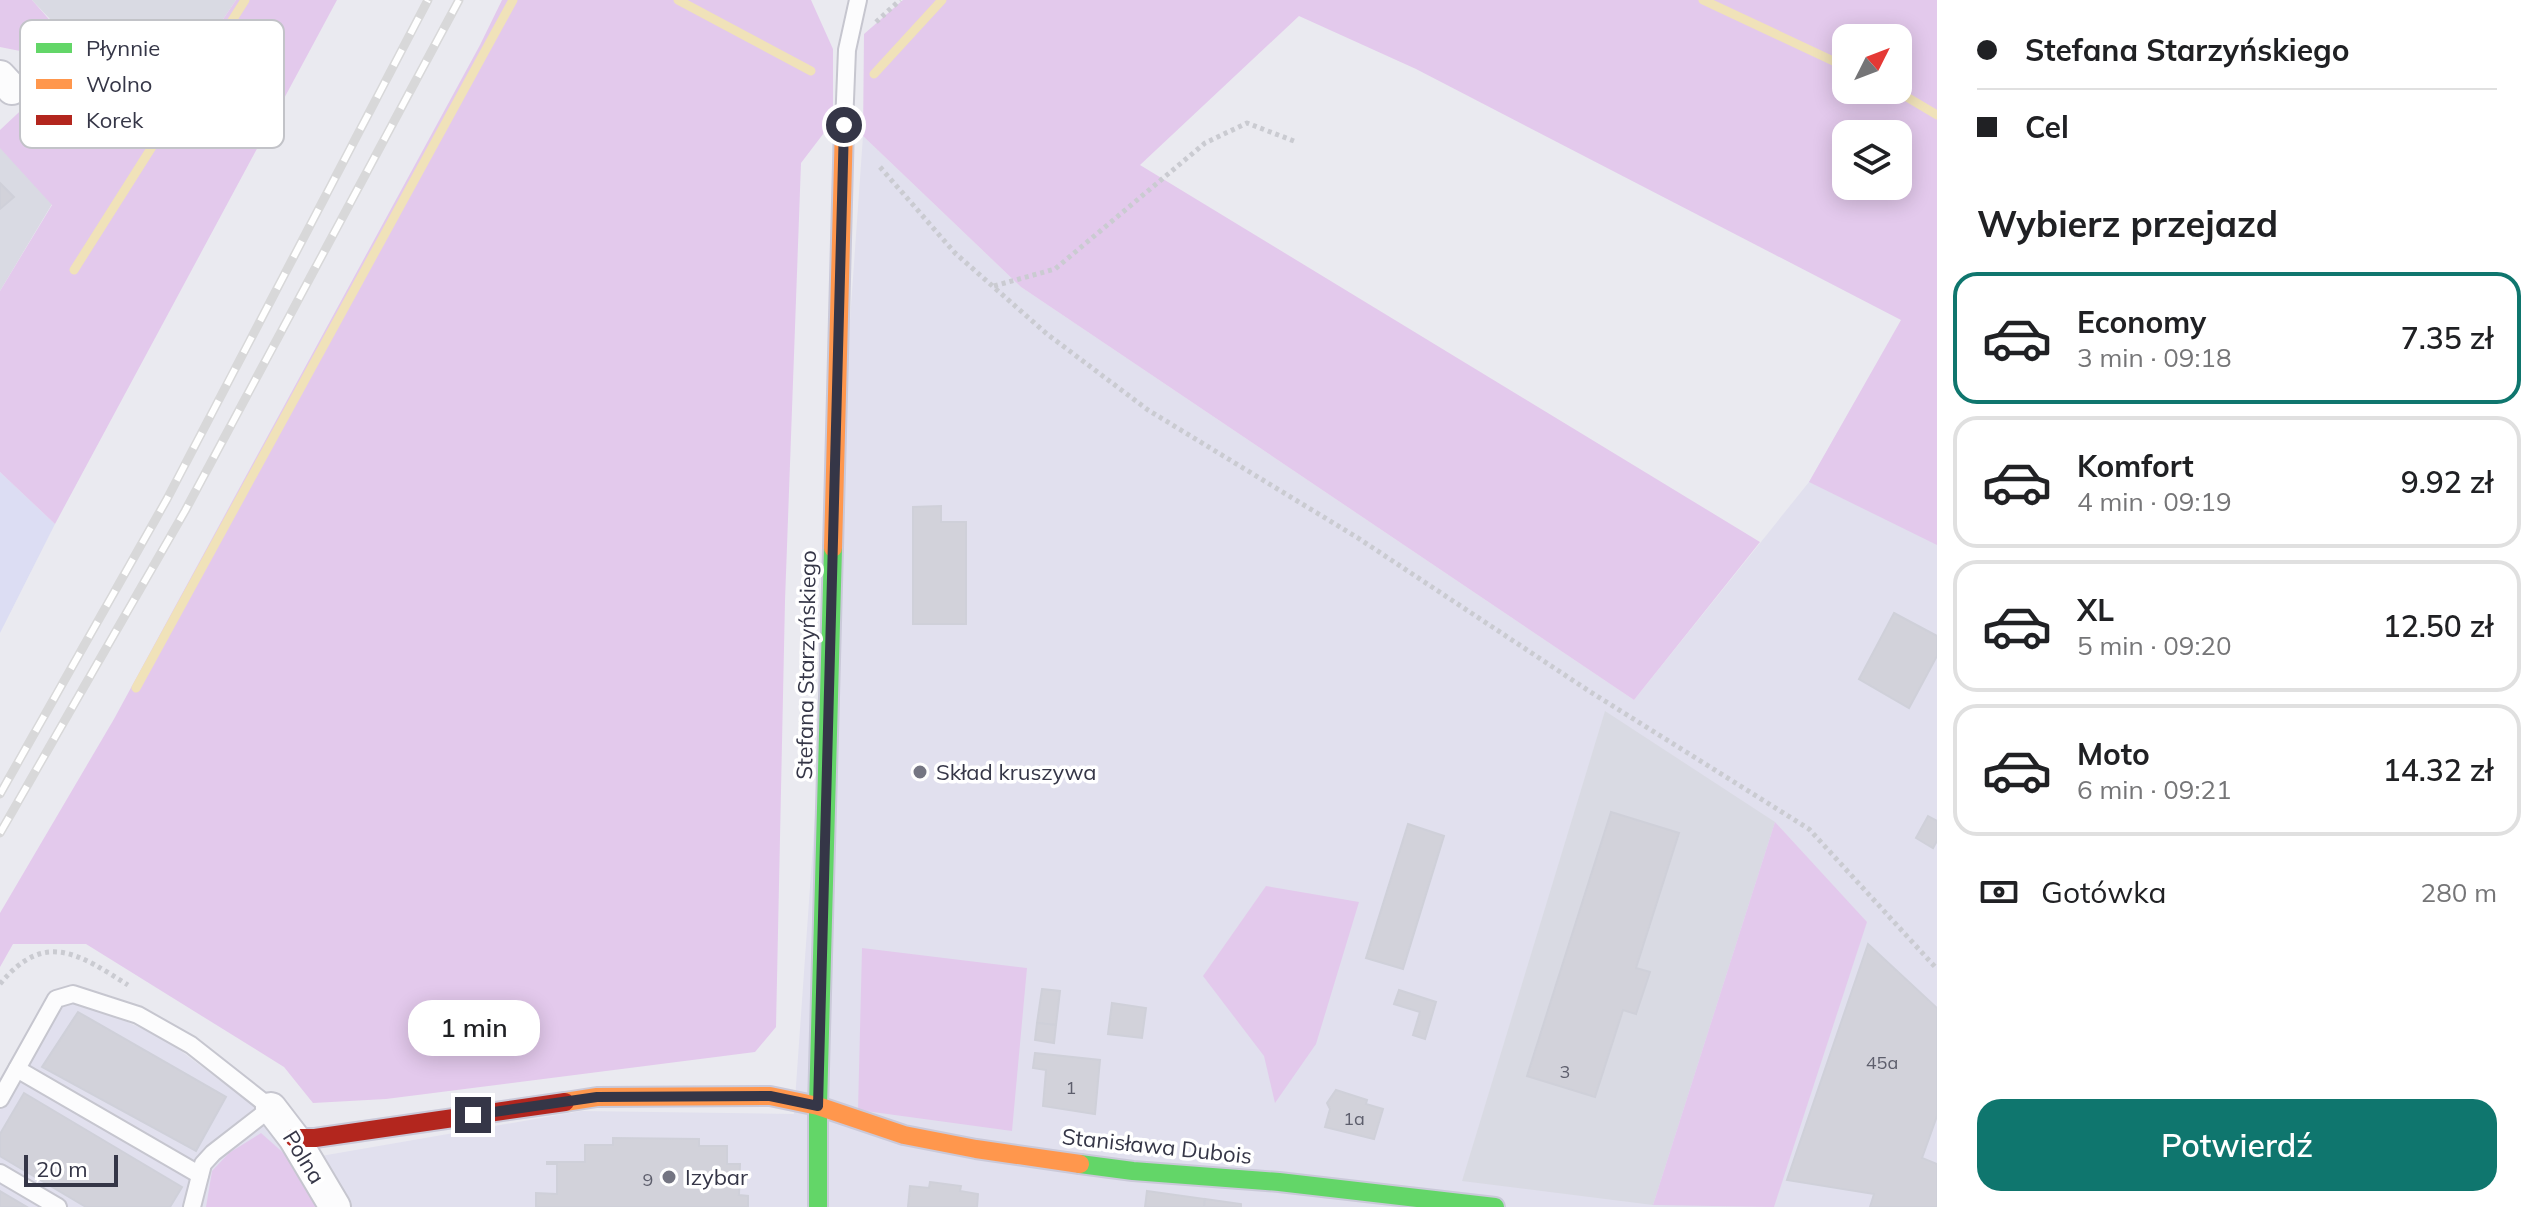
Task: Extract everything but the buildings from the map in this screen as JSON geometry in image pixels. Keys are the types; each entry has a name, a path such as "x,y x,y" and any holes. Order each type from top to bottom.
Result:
{"street":[{"name":"Stefana Starzyńskiego","path":"818,1207 818,1106 844,125"},
{"name":"Stanisława Dubois","path":"294,1138 315,1138 597,1097 770,1096 818,1106 904,1135 976,1149 1133,1171 1279,1182 1495,1207"},
{"name":"Polna","path":"271,1108 294,1138 335,1207"}],"lane":[{"path":"844,125 847,50 858,0"},
{"path":"0,1099 56,999 73,994 138,1015 191,1045 271,1108 203,1164 192,1207"},
{"path":"17,1069 200,1175"},
{"path":"0,1173 58,1207"}],"path":[{"path":"993,286 1055,269 1205,143 1247,123 1294,141"},
{"path":"844,125 955,253 1047,334 1148,410 1358,538 1589,691 1809,829 1937,969"},
{"path":"0,984 14,968 34,956 57,951 82,956 133,988"}],"shaded area":[{"path":"0,0 32,0 50,20 20,20 20,51 0,47"},
{"path":"32,0 236,0 223,20 51,20"},
{"path":"236,0 337,0 284,98 284,20 223,20"},
{"path":"502,0 811,0 833,49 833,121 801,163 785,601 776,1027 755,1052 386,1099 313,1103 284,1067 86,944 13,944 0,967 0,913 114,719"},
{"path":"903,0 1937,0 1937,545 1809,482 1901,320 1416,69 1299,16 1140,165 1760,542 1634,700 1021,287 863,136 864,34"},
{"path":"20,111 20,148 257,148 55,524 0,472 0,291 52,205 0,148 0,130"},
{"path":"863,136 1021,287 1634,700 1809,482 1902,320 1937,156 1937,1207 0,1207 0,1110 65,1003 90,1005 165,1039 321,1156 581,1111 794,1114"},
{"path":"0,147 52,204 0,291"},
{"path":"0,472 55,524 0,633"},
{"path":"1605,711 1775,822 1653,1205 1462,1181"},
{"path":"1775,822 1867,922 1774,1207 1653,1205"},
{"path":"1266,886 1359,902 1316,1044 1275,1103 1264,1056 1203,976"},
{"path":"862,948 1027,968 1012,1131 858,1110"},
{"path":"261,1133 297,1165 319,1207 206,1207 212,1171 229,1153"}],"waterway":[{"path":"232,20 245,0"},
{"path":"136,688 513,0"},
{"path":"678,0 811,71"},
{"path":"874,74 942,0"},
{"path":"1703,0 1832,60"},
{"path":"1912,100 1937,115"},
{"path":"74,270 151,148"}],"railway":[{"path":"0,794 167,499 428,0"},
{"path":"0,833 185,511 459,0"}],"traffic: fast":[{"path":"818,1207 833,548"},
{"path":"1080,1164 1279,1182 1495,1207"}],"traffic: slow":[{"path":"833,548 844,125"},
{"path":"565,1102 597,1097 770,1096 818,1106 904,1135 1080,1164"}],"traffic: jam":[{"path":"294,1138 315,1138 565,1102"}],"place":[{"name":"Skład kruszywa","path":"920,772"},
{"name":"Izybar","path":"669,1177"}],"route":[{"path":"473,1115 597,1097 770,1096 818,1106 844,125"}]}
